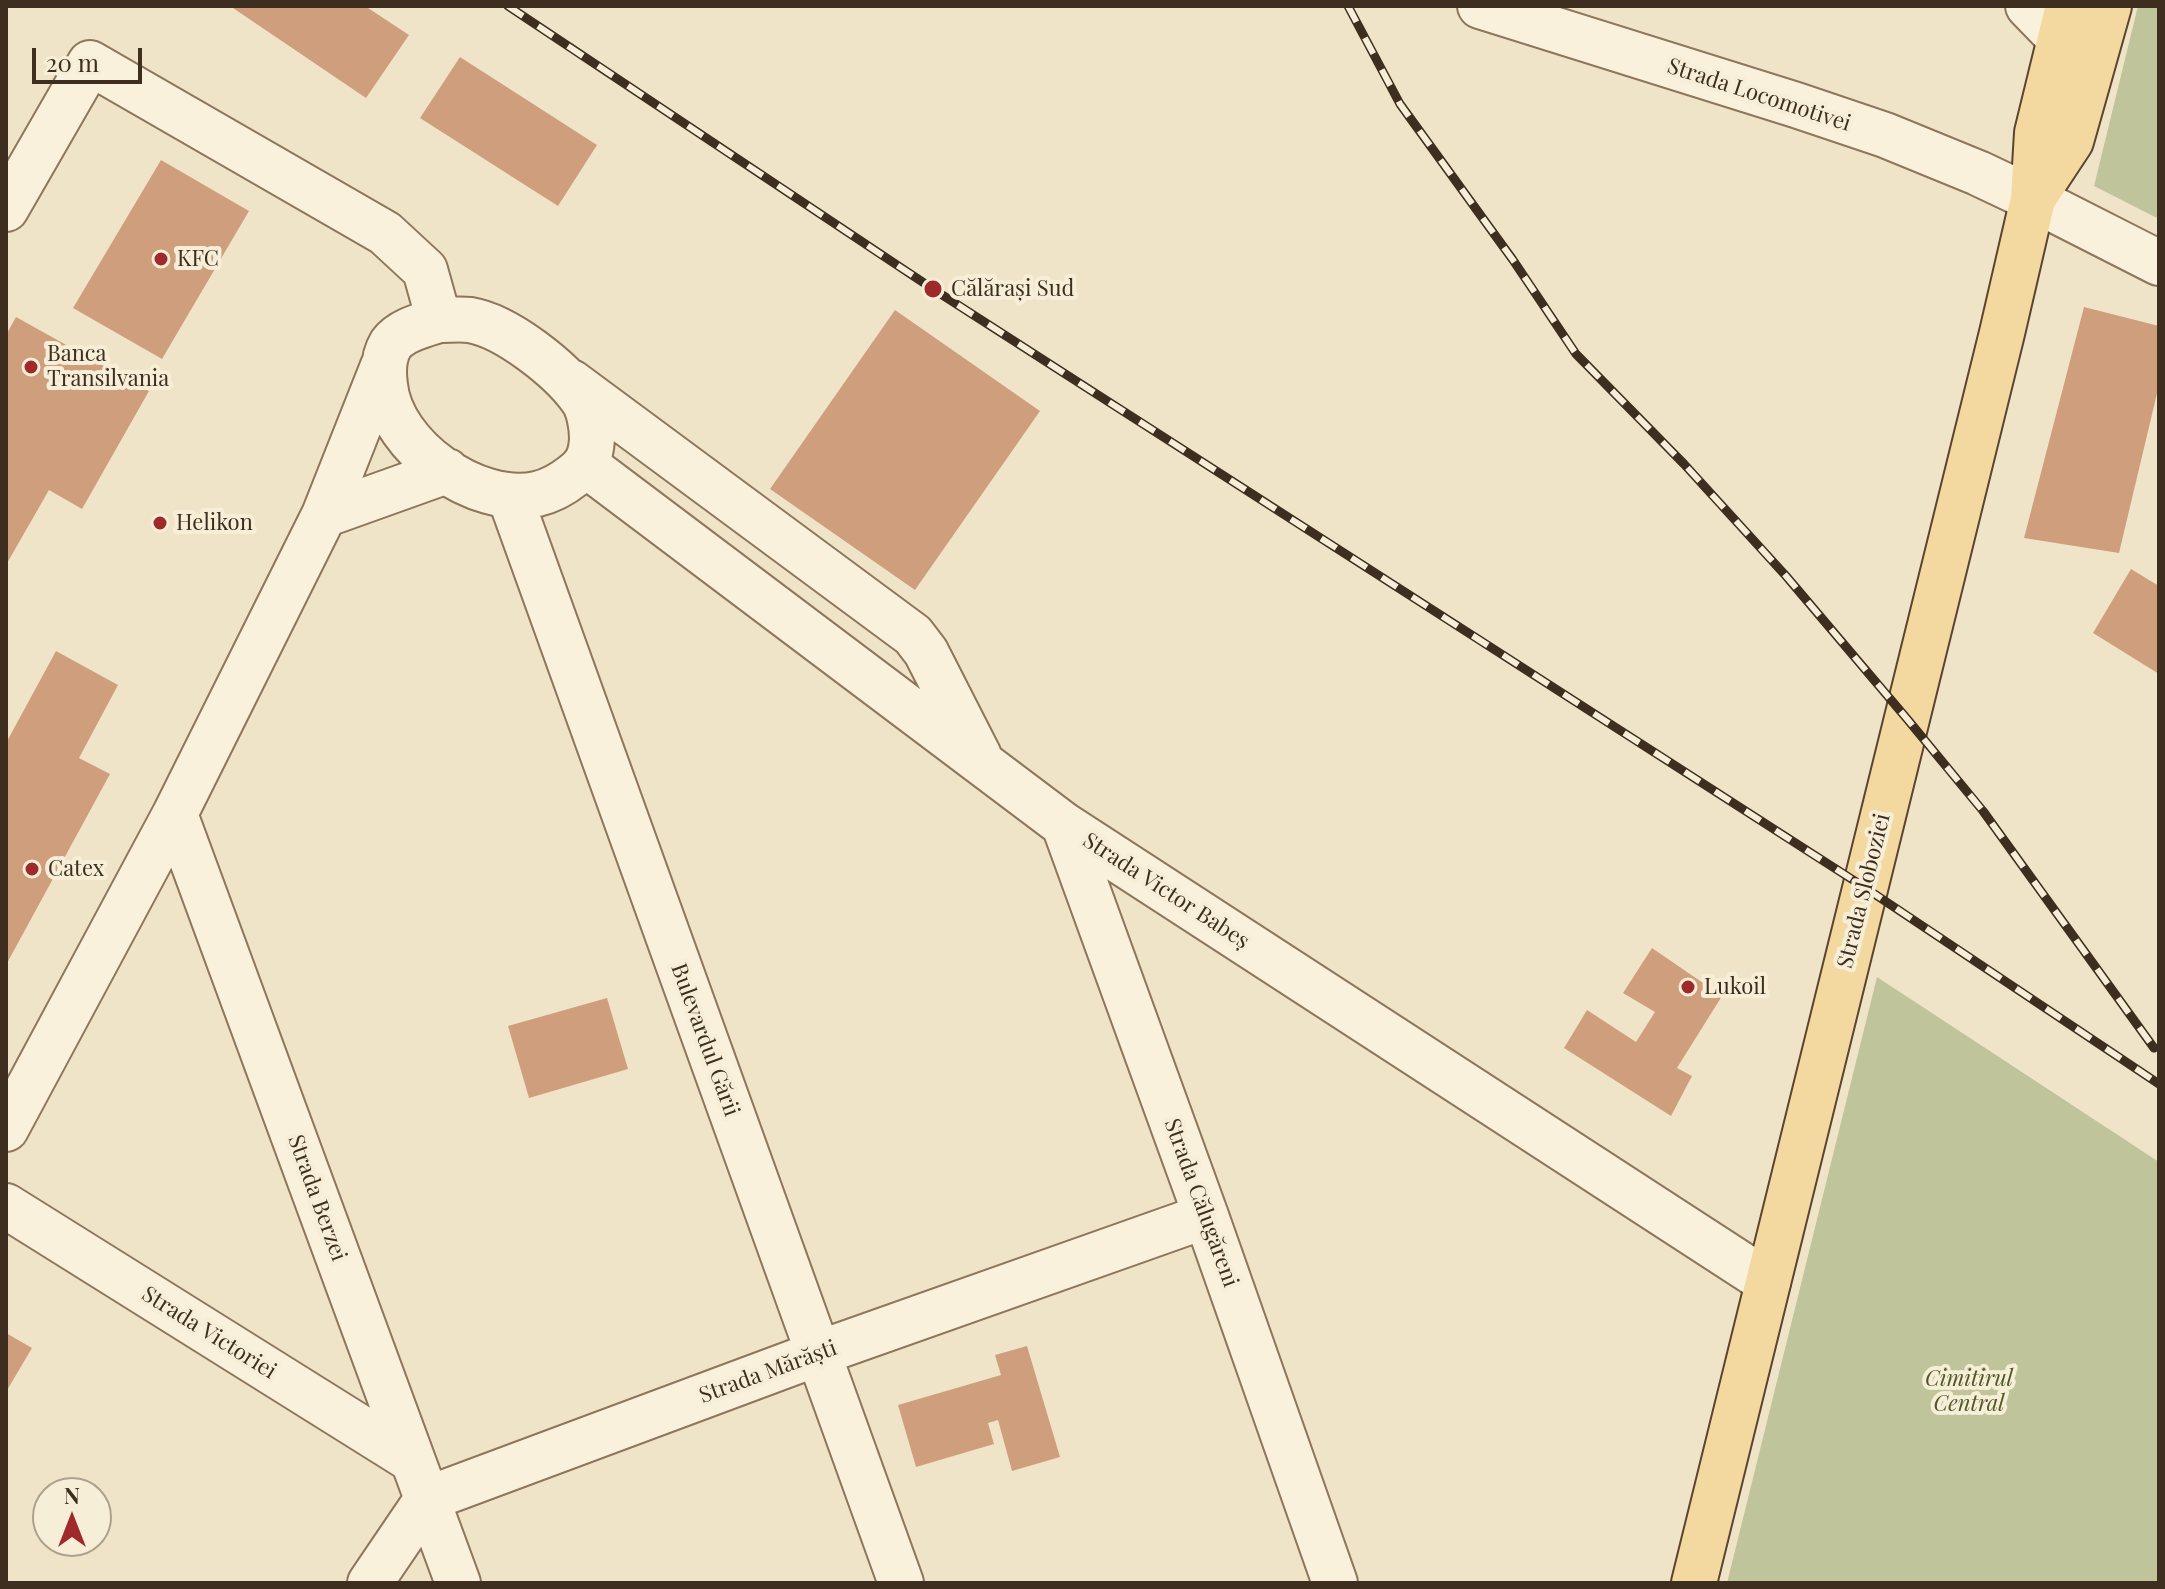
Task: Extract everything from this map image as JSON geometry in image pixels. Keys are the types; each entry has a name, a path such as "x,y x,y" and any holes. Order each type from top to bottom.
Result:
{"main road":[{"name":"Strada Sloboziei","path":"2033,199 2071,141 2109,6"},
{"name":"Strada Sloboziei","path":"1694,1583 1972,457 2033,199 2037,133 2064,22"}],"street":[{"name":"Strada Locomotivei","path":"1480,6 1885,135 1978,173 2159,263"},
{"path":"2028,6 2064,22"},
{"path":"6,209 90,63 385,233 425,270 439,320"},
{"path":"6,1129 175,814 324,515 392,343 412,328 439,320 471,320 531,349 913,635 926,652 984,765"},
{"path":"383,366 386,395 400,426 418,451 472,486 510,497 539,494 564,482 586,465 591,450 589,418 584,401 561,374"},
{"name":"Strada Victor Babeș","path":"586,465 1064,825 1768,1282"},
{"path":"324,515 447,471"},
{"name":"Bulevardul Gării","path":"510,497 901,1583"},
{"name":"Strada Berzei","path":"175,814 458,1583"},
{"name":"Strada Călugăreni","path":"1064,825 1335,1583"},
{"name":"Strada Victoriei","path":"6,1206 420,1480"},
{"name":"Strada Mărăști","path":"420,1480 819,1353 1206,1216"},
{"path":"370,1583 420,1480"}],"green space":[{"path":"2138,6 2159,6 2159,219 2094,186"},
{"name":"Cimitirul Central","path":"1877,977 2159,1162 2159,1583 1727,1583"}],"building":[{"path":"230,6 365,6 409,35 366,98"},
{"path":"460,57 597,145 558,206 420,118"},
{"name":"KFC","path":"161,160 249,211 162,359 73,308"},
{"path":"2084,307 2159,326 2159,385 2119,553 2024,538"},
{"path":"895,310 1040,411 915,590 770,489"},
{"path":"16,317 149,391 82,509 49,490 6,565 6,335"},
{"path":"2131,569 2159,586 2159,674 2093,633"},
{"name":"Catex","path":"56,651 118,685 79,758 110,774 6,965 6,743"},
{"path":"1652,948 1722,996 1677,1068 1692,1076 1671,1116 1564,1048 1587,1010 1636,1042 1655,1012 1623,993"},
{"path":"607,998 628,1069 529,1098 508,1026"},
{"path":"6,1333 32,1348 6,1392"},
{"path":"1027,1346 1060,1457 1012,1471 998,1420 988,1423 994,1444 916,1467 898,1405 1001,1375 995,1355"}],"railway":[{"path":"508,6 933,289 1864,887 2159,1084"},
{"path":"1348,6 1400,104 1513,260 1576,354 1684,464 1786,576 1908,720 1983,811 2154,1048"}],"place":[{"name":"KFC","path":"161,259"},
{"name":"Călărași Sud","path":"933,289"},
{"name":"Banca Transilvania","path":"31,367"},
{"name":"Helikon","path":"160,523"},
{"name":"Catex","path":"32,869"},
{"name":"Lukoil","path":"1688,987"}]}
